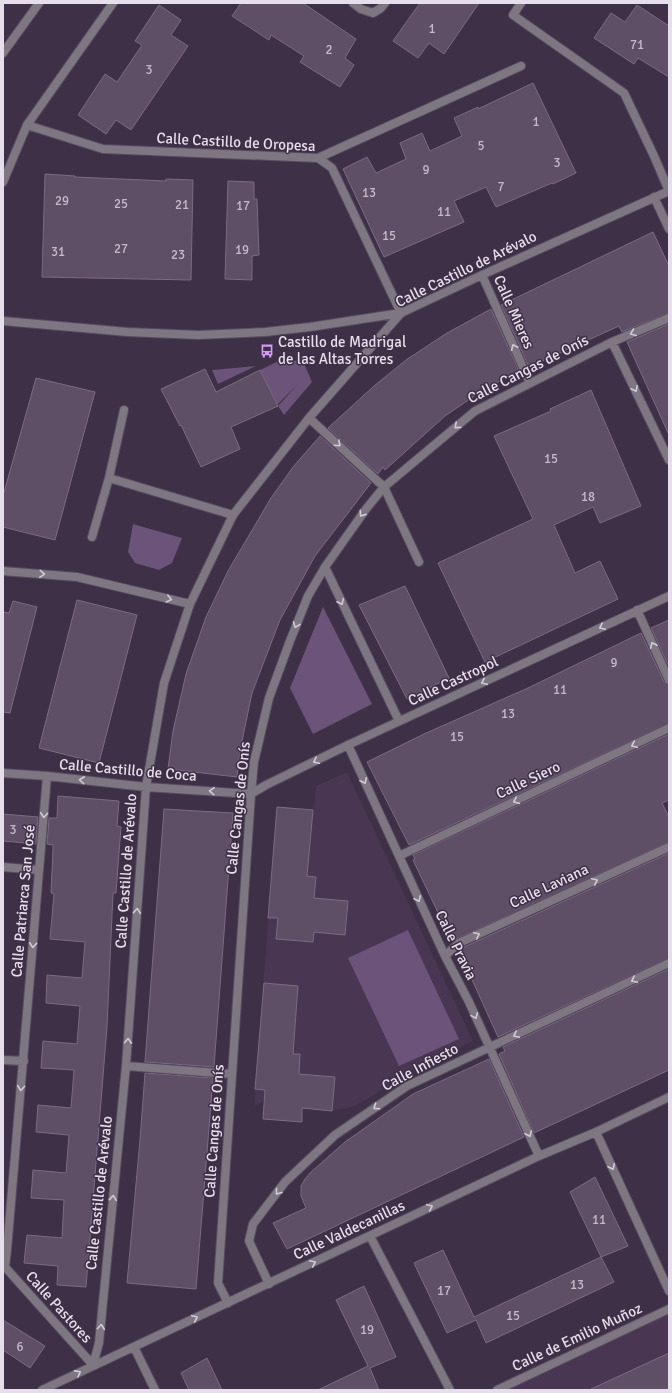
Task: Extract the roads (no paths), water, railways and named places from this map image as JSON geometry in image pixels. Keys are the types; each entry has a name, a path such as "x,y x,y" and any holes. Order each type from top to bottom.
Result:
{"street":[{"path":"3,53 39,3"},
{"path":"3,182 27,125 113,3"},
{"path":"353,3 361,9 373,13 381,8 385,3"},
{"path":"521,3 513,15 624,93 669,191"},
{"path":"318,158 521,66"},
{"name":"Calle Castillo de Oropesa","path":"27,125 103,149 318,158 332,168 401,313"},
{"name":"Calle Castillo de Arévalo","path":"93,1365 99,1343 126,1066 146,787 164,683 190,604 233,515 309,418 401,313 669,191"},
{"path":"654,197 669,229"},
{"name":"Calle Mieres","path":"482,275 530,383"},
{"path":"3,321 128,332 198,335 280,330 350,322 401,313"},
{"name":"Calle Cangas de Onís","path":"228,1303 218,1283 231,1074 254,762 269,698 308,596 325,567 366,509 384,487 475,411 612,342 669,318"},
{"path":"612,342 669,460"},
{"path":"92,537 109,478 124,410"},
{"path":"309,418 384,487 419,562"},
{"path":"109,478 233,515"},
{"path":"325,567 398,721"},
{"path":"3,571 77,577 190,604"},
{"name":"Calle Castropol","path":"251,794 266,785 398,721 669,596"},
{"path":"637,610 669,680"},
{"name":"Calle Siero","path":"399,856 669,728"},
{"name":"Calle Pravia","path":"348,745 445,956 469,1002 539,1156"},
{"name":"Calle Castillo de Coca","path":"3,773 47,776 146,787 251,794"},
{"name":"Calle Patriarca San José","path":"4,1267 7,1250 24,1061 47,776"},
{"name":"Calle Laviana","path":"445,956 459,943 669,847"},
{"path":"3,867 39,870"},
{"name":"Calle Infiesto","path":"268,1284 249,1241 253,1224 286,1182 335,1135 407,1086 669,963"},
{"path":"3,1060 24,1061"},
{"path":"126,1066 231,1074"},
{"name":"Calle Valdecanillas","path":"42,1390 539,1156 596,1132 669,1097"},
{"path":"596,1132 669,1291"},
{"path":"370,1236 450,1390"},
{"name":"Calle Pastores","path":"4,1267 93,1365"},
{"name":"Calle de Emilio Muñoz","path":"502,1389 669,1309"},
{"path":"134,1347 155,1390"}],"place":[{"name":"Castillo de Madrigal de las Altas Torres","path":"267,351"}]}
